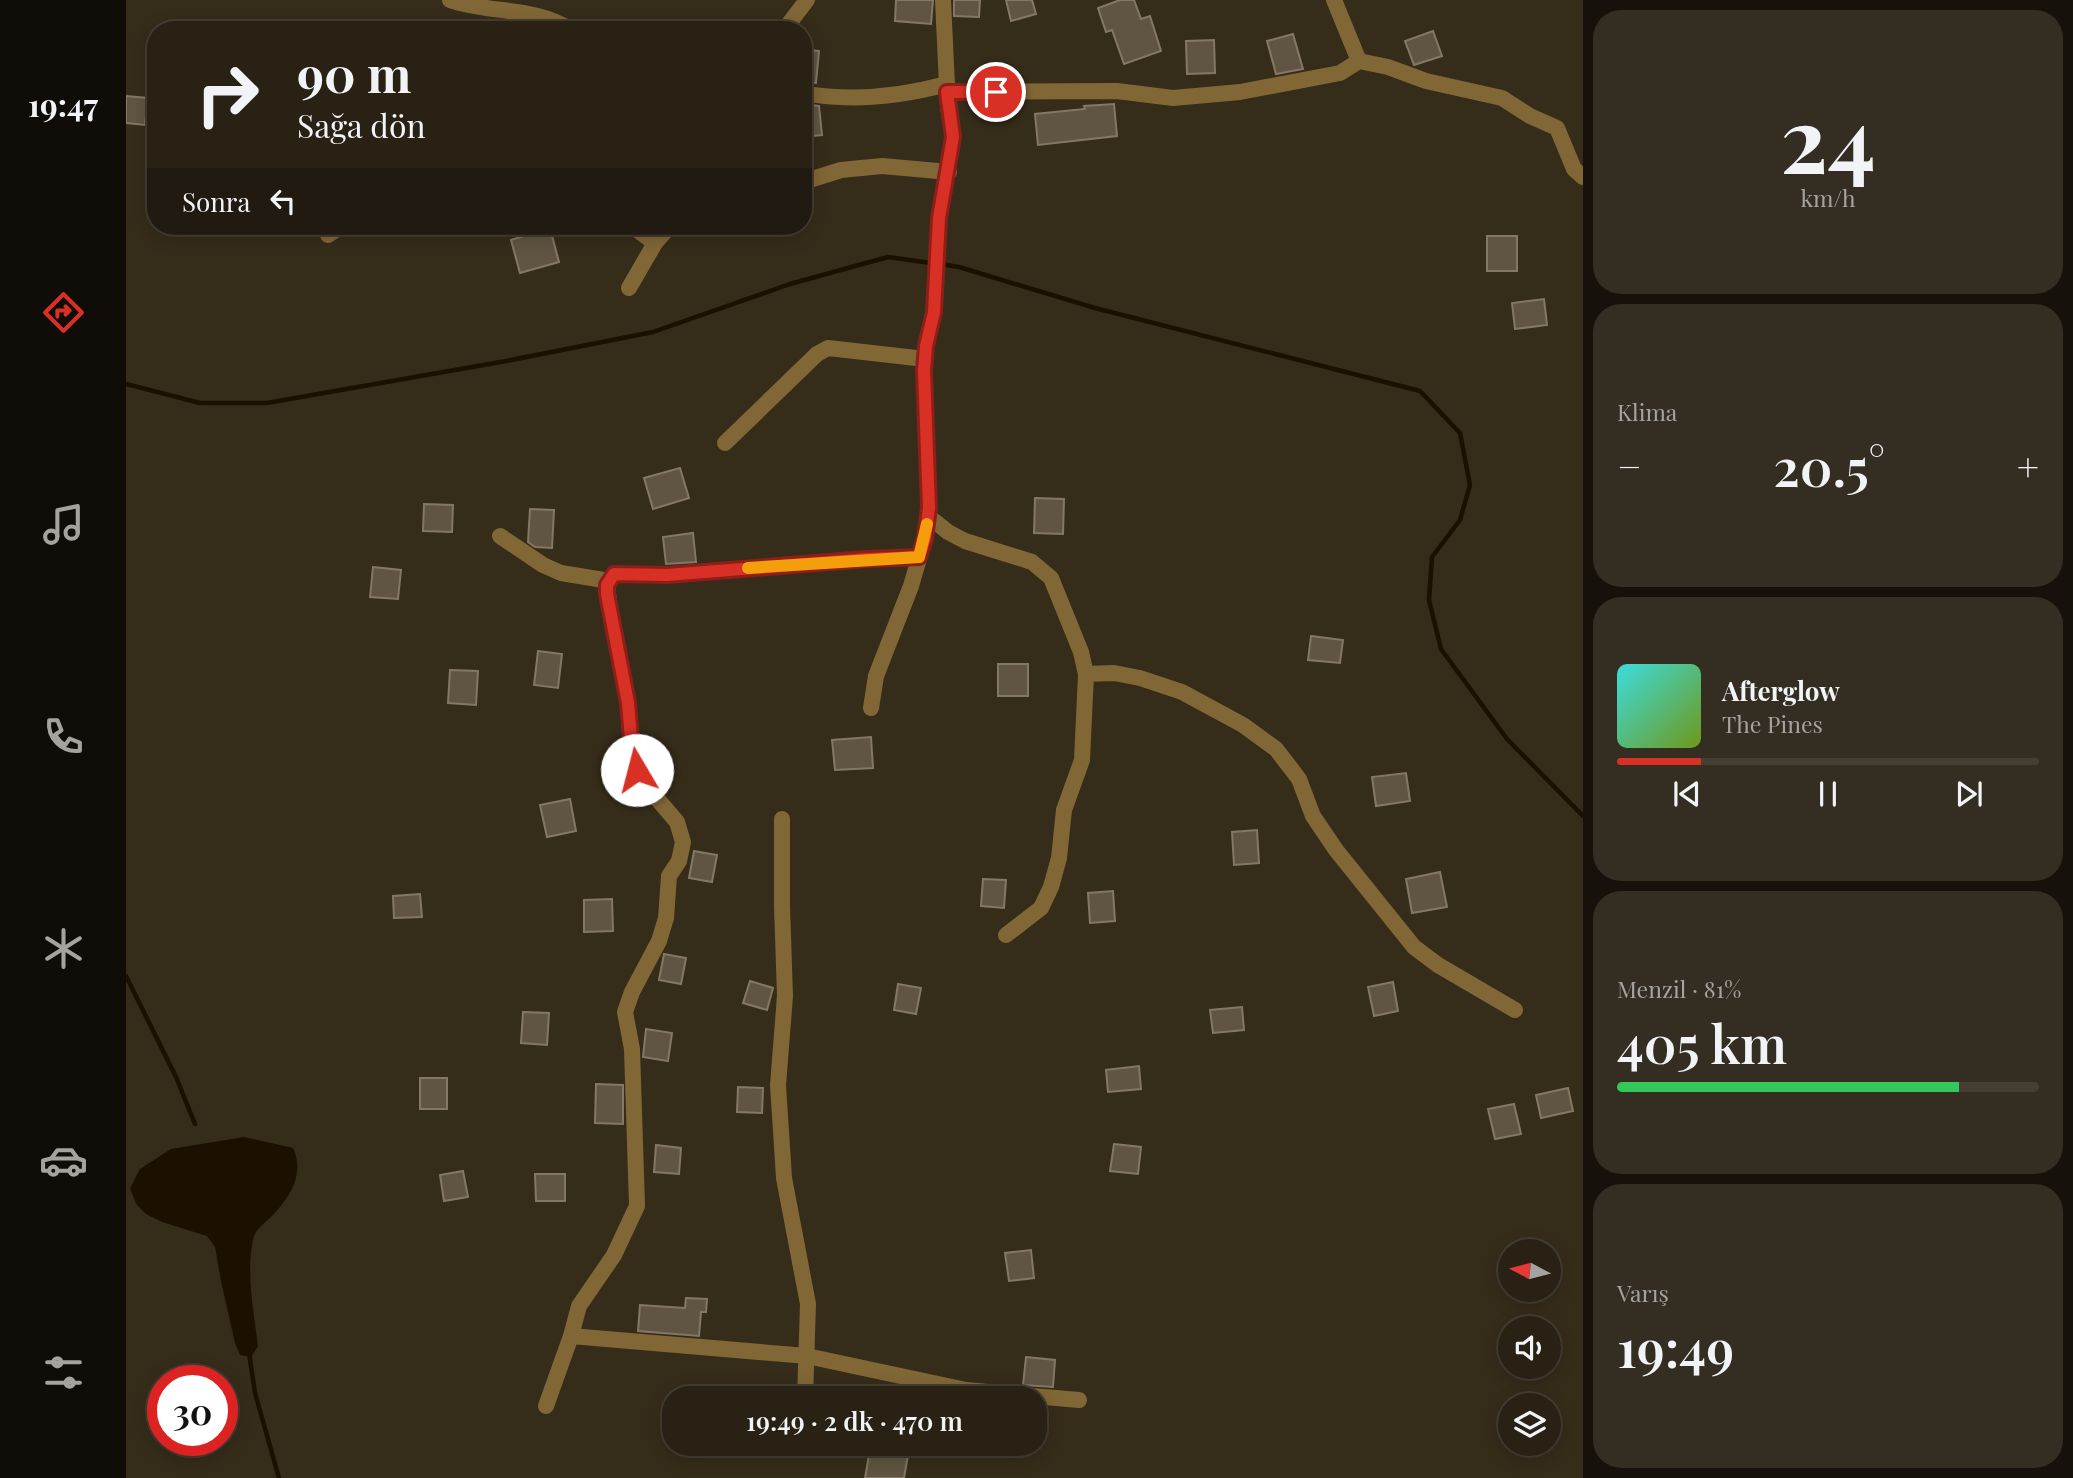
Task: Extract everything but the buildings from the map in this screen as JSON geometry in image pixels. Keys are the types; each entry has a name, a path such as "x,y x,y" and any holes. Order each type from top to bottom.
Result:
{"street":[{"path":"450,0 555,21"},
{"path":"791,21 807,0"},
{"path":"872,708 876,676 895,632 919,557 928,516 925,359 934,312 939,218 953,137 947,88 943,0"},
{"path":"1334,0 1359,61"},
{"path":"812,95 830,98 882,97 947,88 1117,91 1173,98 1240,92 1340,73 1359,61 1388,67 1426,82 1502,98 1530,116 1557,128 1574,169 1583,177"},
{"path":"812,179 841,170 882,166 949,172"},
{"path":"644,235 655,243"},
{"path":"629,288 662,235"},
{"path":"725,443 817,354 828,348 925,359"},
{"path":"928,516 965,541 1032,562 1051,578 1081,652 1086,674 1082,760 1064,810 1059,858 1051,887 1041,908 1006,935"},
{"path":"500,536 543,565 561,573 610,581"},
{"path":"546,1406 579,1306 614,1255 638,1206 632,1049 625,1012 632,992 659,941 666,918 669,876 679,861 683,842 677,822 643,782 633,763 628,703 607,585 614,574 667,575 919,557"},
{"path":"1086,674 1114,673 1140,678 1182,692 1243,725 1276,749 1299,779 1313,816 1336,850 1414,947 1438,965 1514,1010"},
{"path":"782,819 786,996 778,1085 784,1178 808,1304 806,1386"},
{"path":"571,1336 807,1356 966,1390 1079,1399"}],"shaded area":[{"path":"244,1137 293,1148 297,1167 290,1193 279,1209 259,1228 251,1248 250,1276 258,1346 251,1357 240,1355 235,1343 215,1247 207,1236 146,1214 136,1204 130,1188 140,1169 171,1149"}],"waterway":[{"path":"126,384 200,403 267,403 653,332 790,284 888,257 931,263"},
{"path":"940,264 959,267 1095,308 1420,391 1460,433 1470,485 1460,520 1432,557 1429,600 1441,649 1507,739 1583,816"},
{"path":"126,976 176,1077 195,1124"},
{"path":"249,1353 255,1393 279,1478"}],"slow traffic":[{"path":"748,568 919,557 927,524"}],"route":[{"path":"637,770 633,763 628,703 607,594 607,585 614,574 667,575 919,557 929,508 924,370 926,346 934,312 939,218 953,137 947,92 996,92"}]}
